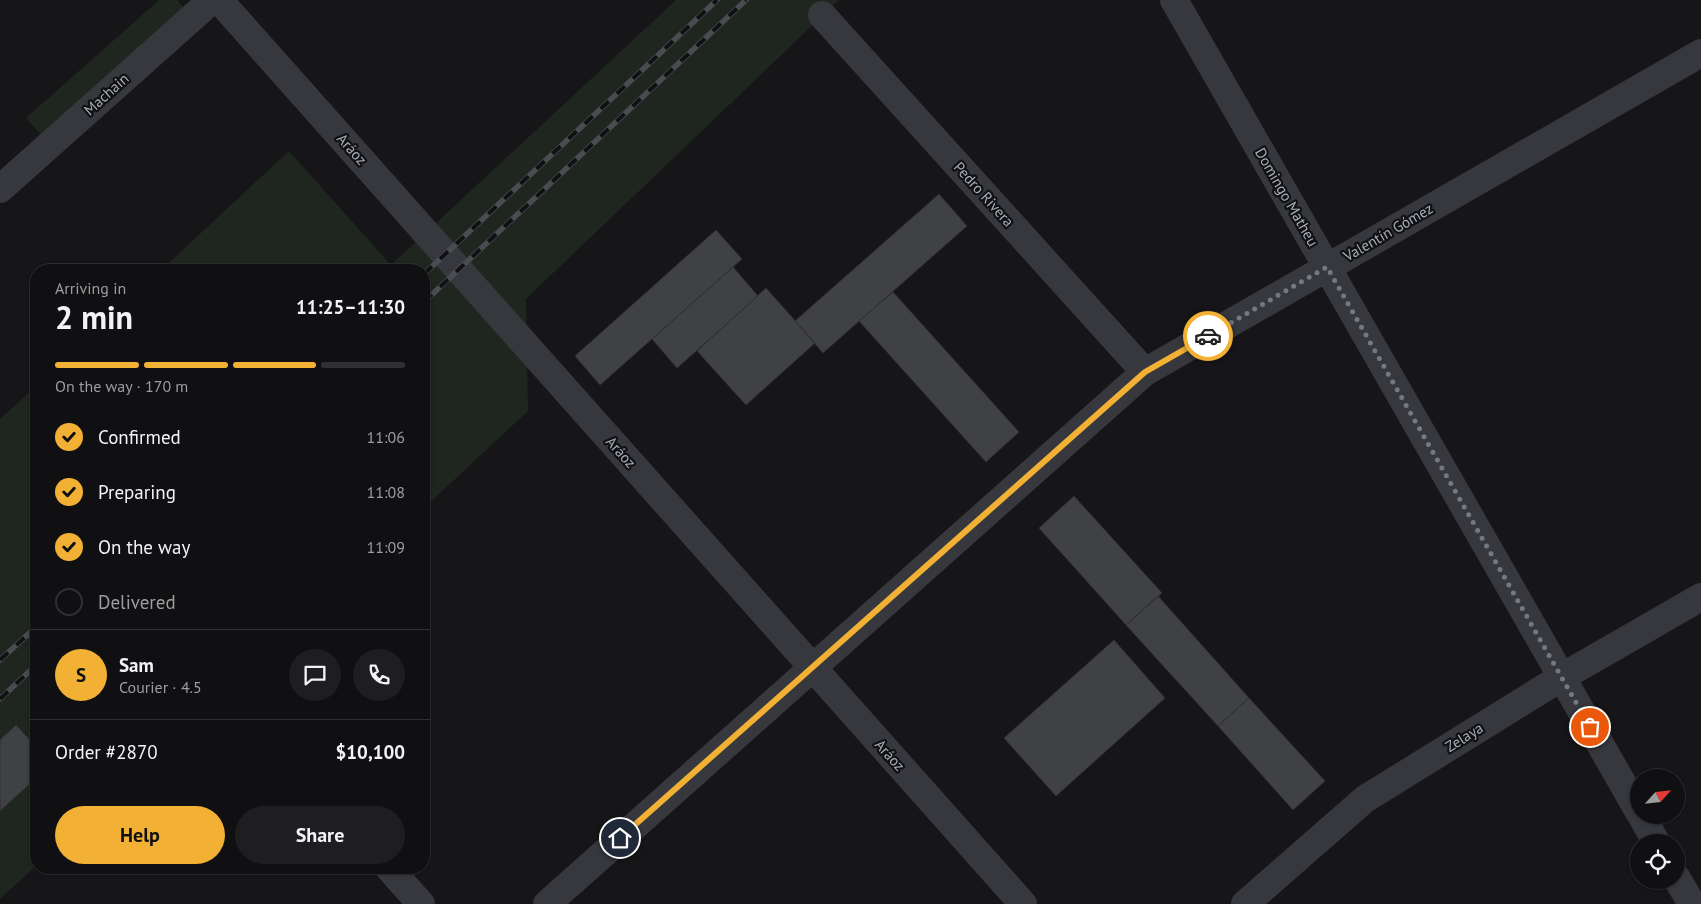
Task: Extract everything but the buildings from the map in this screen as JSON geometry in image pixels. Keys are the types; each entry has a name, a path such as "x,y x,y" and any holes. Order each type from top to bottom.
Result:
{"street":[{"name":"Machain","path":"0,189 212,0"},
{"name":"Aráoz","path":"219,0 1023,904"},
{"name":"Domingo Matheu","path":"1174,0 1630,796"},
{"name":"Pedro Rivera","path":"822,15 1145,372"},
{"name":"Valentín Gómez","path":"546,904 1145,372 1701,52"},
{"name":"Zelaya","path":"1245,904 1365,799 1562,677 1701,597"},
{"path":"394,874 421,904"},
{"path":"1683,889 1692,904"}],"shaded area":[{"path":"159,0 177,0 186,10 43,137 26,118"},
{"path":"676,0 839,0 526,299 528,411 430,502 430,264 392,264"},
{"path":"289,151 390,264 167,264"},
{"path":"30,392 30,872 0,899 0,419"}],"railway":[{"path":"430,268 717,0"},
{"path":"430,296 746,0"},
{"path":"0,660 30,632"},
{"path":"0,699 30,671"}],"way so far":[{"path":"1208,336 1327,267 1590,727"}],"route":[{"path":"620,838 1145,372 1208,336"}]}
